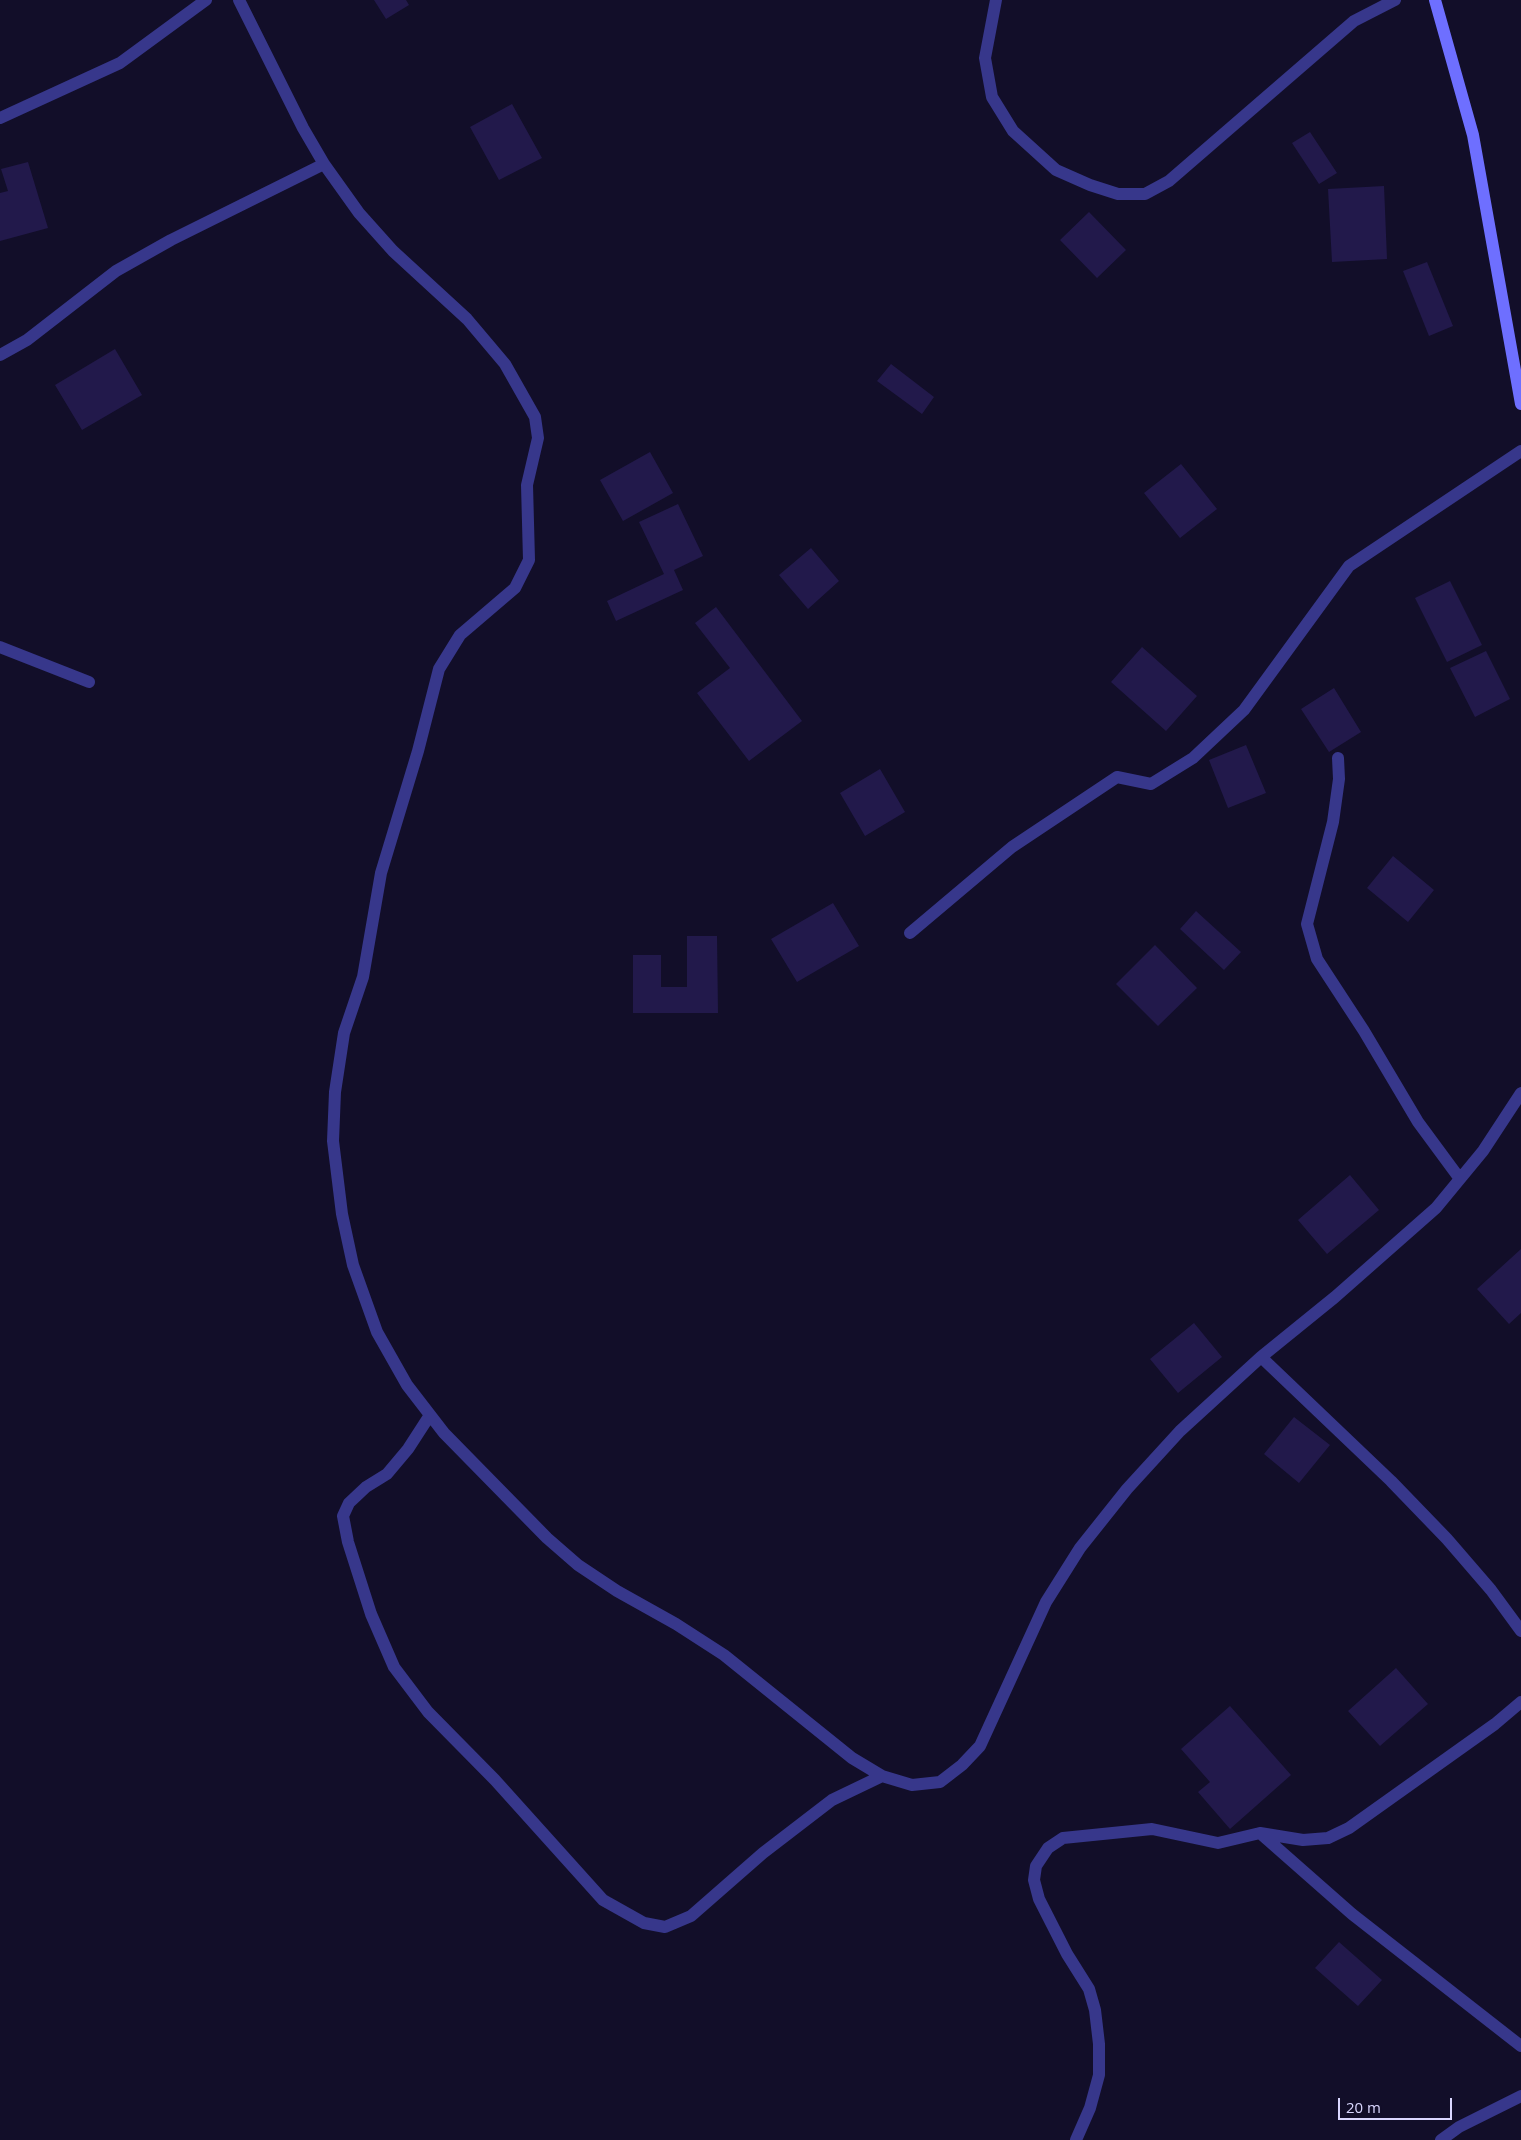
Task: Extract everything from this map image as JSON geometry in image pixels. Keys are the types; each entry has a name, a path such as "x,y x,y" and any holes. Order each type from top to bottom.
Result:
{"street":[{"path":"0,118 120,64 206,0"},
{"path":"239,0 324,164 359,213 393,251 467,319 506,364 535,416 538,438 527,485 529,560 515,588 460,635 440,668 418,751 381,873 363,977 344,1033 335,1092 333,1141 342,1214 352,1265 377,1332 407,1385 444,1433 547,1538 578,1565 617,1591 676,1624 724,1655 852,1758 882,1776 912,1785 940,1782 962,1765 980,1746 1046,1602 1080,1548 1128,1489 1180,1431 1261,1357 1335,1297 1436,1208 1483,1151 1521,1093"},
{"path":"996,0 985,58 992,97 1013,131 1056,170 1090,185 1118,194 1145,194 1169,181 1354,21 1394,0"},
{"path":"1435,0 1473,135 1521,404"},
{"path":"0,355 27,340 116,271 171,240 324,164"},
{"path":"910,933 1012,847 1117,777 1151,784 1193,758 1244,710 1349,566 1521,450"},
{"path":"0,648 89,682"},
{"path":"1338,758 1339,779 1333,822 1307,924 1316,959 1364,1031 1418,1122 1460,1179"},
{"path":"1261,1357 1384,1474 1447,1539 1491,1590 1521,1631"},
{"path":"430,1414 408,1449 398,1461 387,1474 366,1488 349,1503 344,1516 348,1542 371,1614 394,1667 428,1712 507,1794 603,1900 644,1924 665,1927 691,1916 763,1853 832,1800 882,1776"},
{"path":"1076,2140 1090,2108 1099,2075 1099,2044 1095,2010 1089,1989 1067,1954 1039,1899 1034,1880 1036,1866 1048,1848 1063,1838 1152,1829 1218,1843 1260,1833 1311,1839 1328,1838 1349,1828 1495,1724 1521,1702"},
{"path":"1260,1833 1352,1914 1521,2046"},
{"path":"1441,2140 1459,2127 1521,2096"}],"building":[{"path":"374,0 406,0 409,5 386,19"},
{"path":"512,104 542,158 499,180 470,127"},
{"path":"1310,132 1337,173 1319,184 1292,143"},
{"path":"28,162 48,228 0,241 0,193 8,191 1,169"},
{"path":"1384,186 1387,259 1332,262 1328,189"},
{"path":"1089,212 1126,250 1097,278 1060,240"},
{"path":"1427,262 1453,326 1429,336 1403,271"},
{"path":"115,349 142,395 82,430 55,385"},
{"path":"891,364 934,397 922,414 877,381"},
{"path":"650,452 673,493 623,521 600,480"},
{"path":"1181,464 1217,509 1180,538 1144,493"},
{"path":"678,504 703,556 674,570 683,590 616,621 607,601 664,574 639,522"},
{"path":"811,548 839,581 808,609 779,575"},
{"path":"1450,581 1482,645 1447,662 1415,598"},
{"path":"716,607 802,721 749,761 697,693 730,668 695,623"},
{"path":"1142,647 1197,696 1166,731 1111,682"},
{"path":"1486,651 1510,699 1475,717 1450,668"},
{"path":"1334,688 1361,732 1329,752 1301,709"},
{"path":"1246,745 1266,793 1228,808 1209,760"},
{"path":"880,769 905,812 865,836 840,793"},
{"path":"1393,856 1434,890 1408,922 1367,888"},
{"path":"833,903 859,946 797,982 771,939"},
{"path":"1196,911 1241,952 1224,970 1180,929"},
{"path":"687,936 717,936 718,1013 633,1013 633,955 661,955 661,987 687,987"},
{"path":"1155,945 1197,988 1158,1026 1116,984"},
{"path":"1350,1175 1379,1210 1327,1254 1298,1220"},
{"path":"1521,1249 1521,1313 1509,1324 1477,1289"},
{"path":"1194,1323 1222,1357 1178,1393 1150,1359"},
{"path":"1294,1417 1330,1445 1299,1483 1264,1454"},
{"path":"1396,1668 1428,1704 1380,1746 1348,1711"},
{"path":"1230,1706 1291,1775 1230,1829 1198,1792 1210,1782 1181,1749"},
{"path":"1339,1942 1382,1980 1358,2006 1315,1968"}]}
